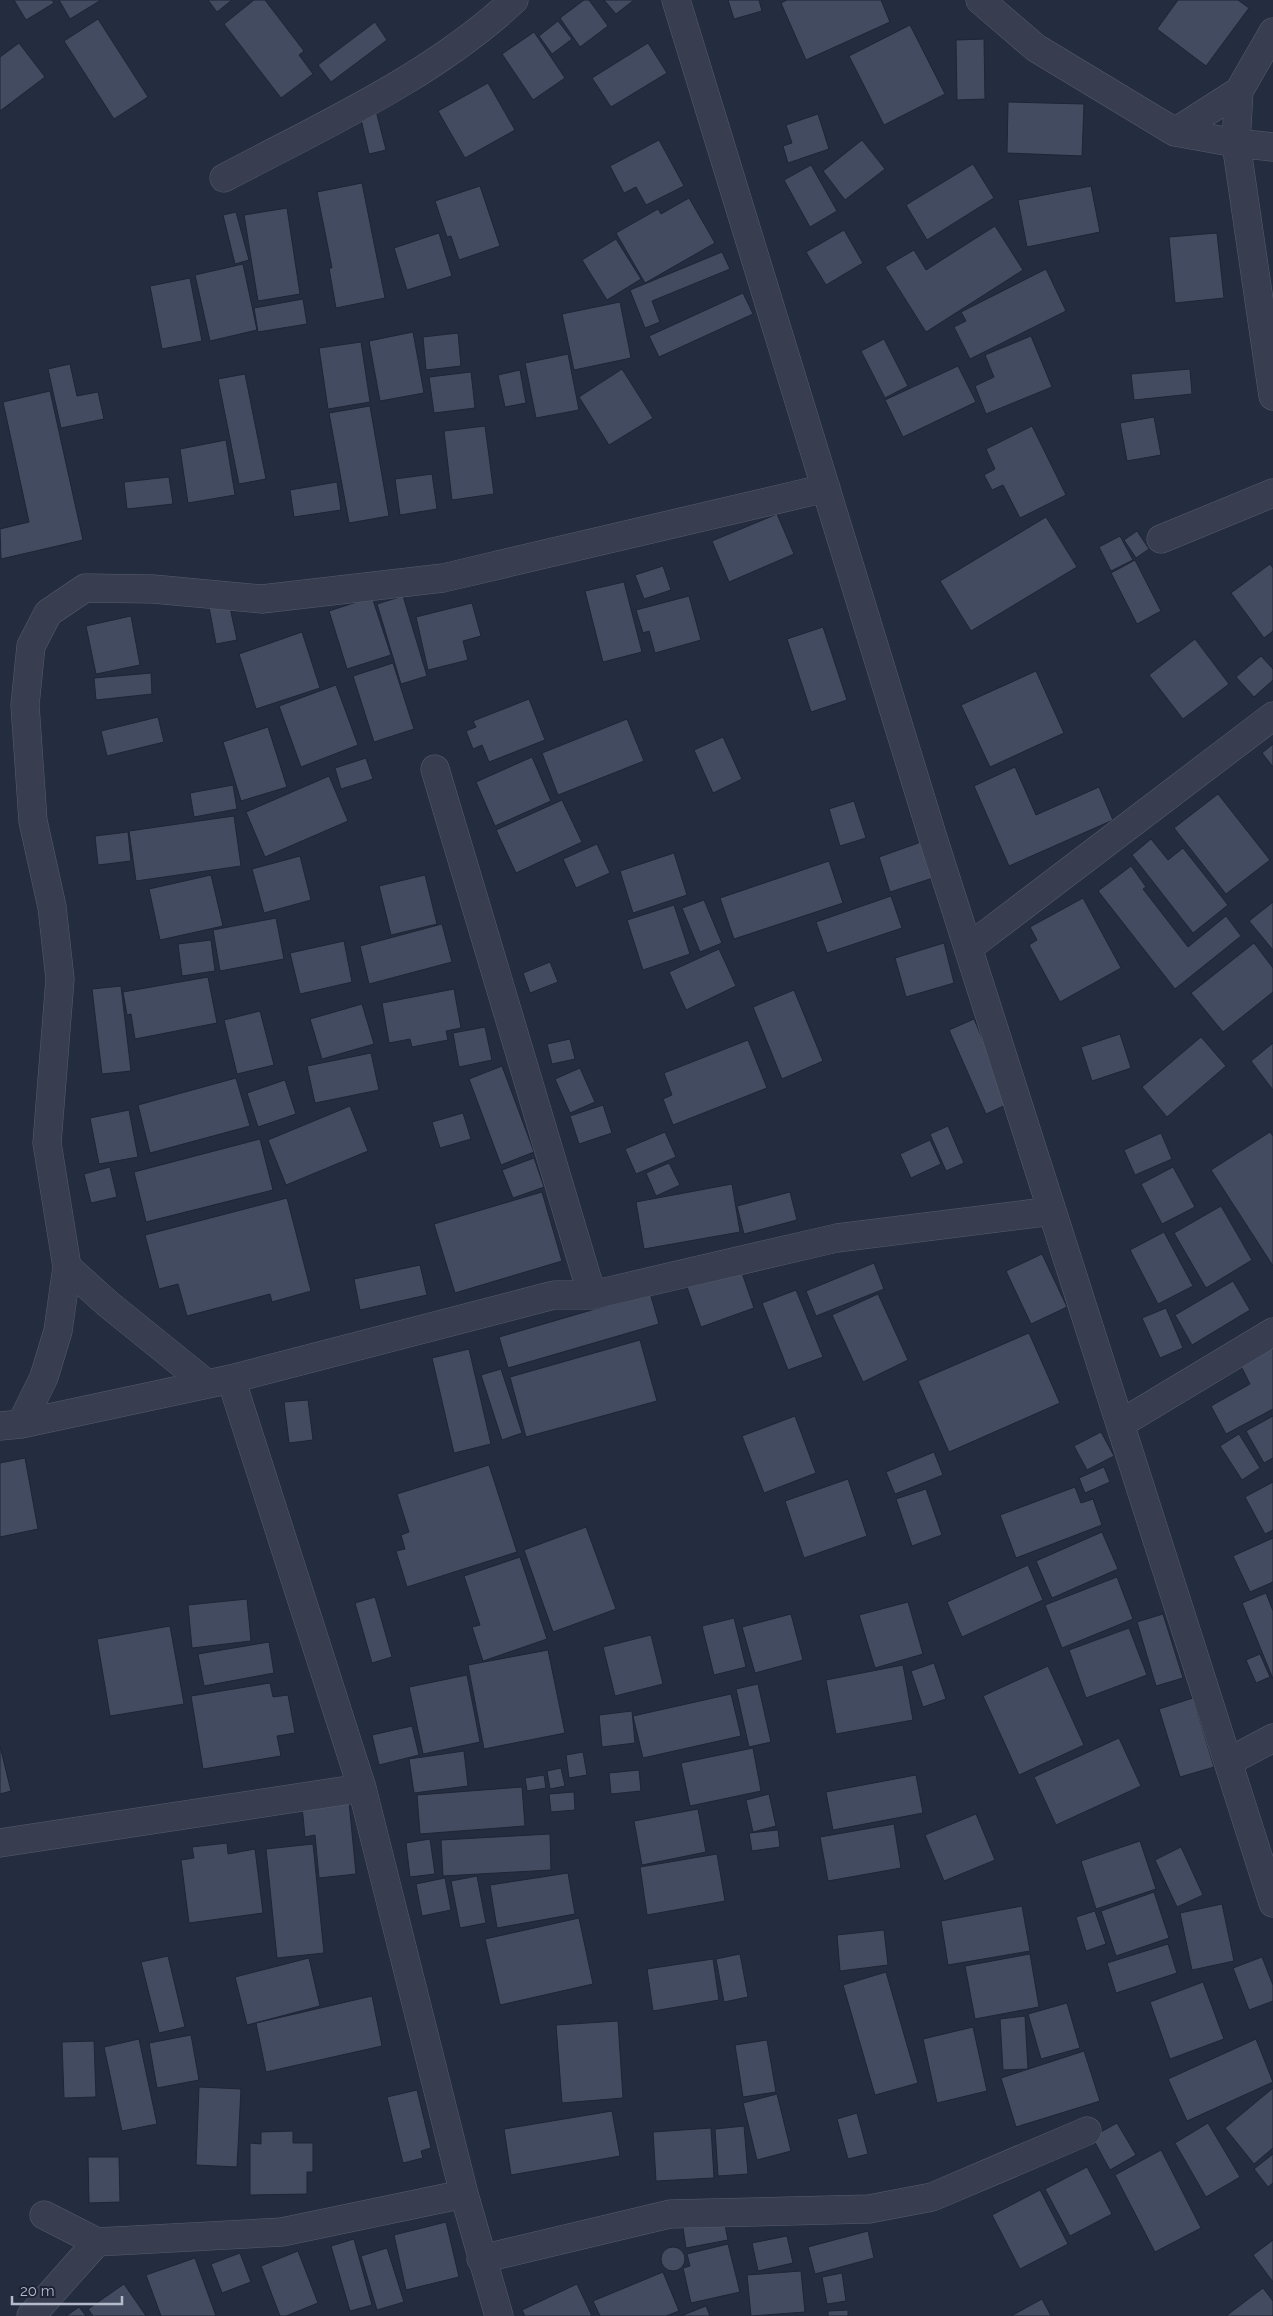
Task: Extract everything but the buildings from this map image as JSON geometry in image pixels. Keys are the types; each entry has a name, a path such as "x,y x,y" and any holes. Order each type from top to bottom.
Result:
{"street":[{"path":"224,178 392,89 490,22 514,0"},
{"path":"676,0 968,948 1273,1903"},
{"path":"980,0 1036,48 1175,132 1236,143 1273,146"},
{"path":"1273,32 1239,91 1236,143 1273,396"},
{"path":"1175,132 1239,91"},
{"path":"11,1425 44,1377 58,1331 67,1267 47,1143 60,979 52,907 33,821 25,705 31,646 48,613 86,588 153,590 262,600 443,578 826,488"},
{"path":"1161,539 1273,493"},
{"path":"968,948 1273,716"},
{"path":"435,769 592,1295"},
{"path":"11,1425 219,1382 554,1295 592,1295 837,1238 1052,1211"},
{"path":"67,1267 108,1304 219,1382 362,1788 464,2194 481,2259 499,2316"},
{"path":"1120,1424 1273,1332"},
{"path":"1228,1762 1273,1738"},
{"path":"0,1843 362,1788"},
{"path":"481,2259 670,2214 869,2209 932,2197 1087,2131"},
{"path":"44,2215 97,2242 282,2232 464,2194"},
{"path":"31,2316 97,2242"}]}
